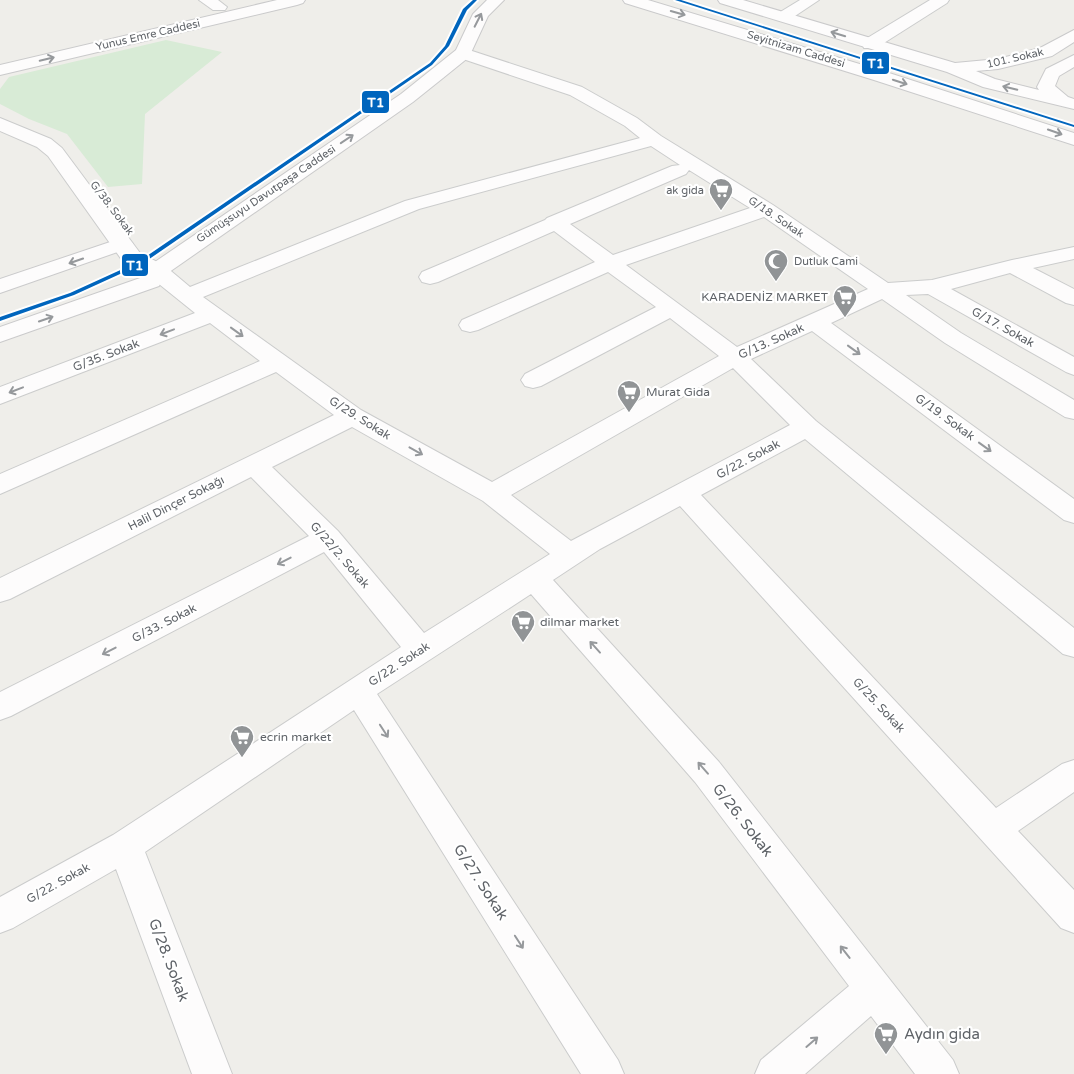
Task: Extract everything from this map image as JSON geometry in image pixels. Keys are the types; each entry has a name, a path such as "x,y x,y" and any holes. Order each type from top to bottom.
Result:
{"street":[{"name":"Yunus Emre Caddesi","path":"0,58 213,4 249,0"},
{"name":"Yunus Emre Caddesi","path":"0,70 297,0"},
{"name":"Gümüşsuyu Davutpaşa Caddesi","path":"0,335 151,281 157,271 407,98 463,53 481,14 496,0"},
{"name":"Seyitnizam Caddesi","path":"632,0 1074,138"},
{"path":"726,0 952,68 989,83 1067,102"},
{"path":"783,17 811,0"},
{"path":"870,44 941,0"},
{"name":"101. Sokak","path":"952,68 998,64 1046,52 1074,35"},
{"name":"G/18. Sokak","path":"463,53 576,91 631,122 654,140 766,209 953,338 1074,411"},
{"name":"101. Sokak","path":"1067,102 1046,87 1052,73 1074,60"},
{"name":"G/38. Sokak","path":"0,115 50,135 62,142 144,250 151,256 157,271"},
{"name":"G/38. Sokak","path":"0,124 44,143 55,152 132,258 157,271"},
{"path":"187,296 412,205 654,140"},
{"path":"430,277 554,222 680,170"},
{"path":"470,325 610,263 766,209"},
{"path":"554,222 672,308 735,357 807,427 1074,645"},
{"path":"0,286 122,244"},
{"name":"G/13. Sokak","path":"492,494 735,357 884,290 932,287 1074,252"},
{"path":"1012,266 1074,298"},
{"name":"G/29. Sokak","path":"157,271 187,296 352,416 492,494 570,555"},
{"name":"G/17. Sokak","path":"932,287 1074,367"},
{"path":"533,380 672,308"},
{"name":"G/35. Sokak","path":"0,396 213,314"},
{"name":"G/19. Sokak","path":"815,322 1074,512"},
{"path":"0,485 278,362"},
{"name":"Halil Dinçer Sokağı","path":"0,591 352,416"},
{"name":"G/22. Sokak","path":"0,916 125,846 358,690 590,542 807,427"},
{"name":"G/22/2. Sokak","path":"254,464 328,538 421,650"},
{"name":"G/25. Sokak","path":"684,493 1074,916"},
{"name":"G/33. Sokak","path":"0,707 328,538"},
{"name":"G/26. Sokak","path":"533,577 706,772 939,1074"},
{"name":"G/27. Sokak","path":"358,690 604,1074"},
{"path":"993,829 1074,774"},
{"name":"G/28. Sokak","path":"125,846 212,1074"},
{"path":"775,1074 874,989"}],"green space":[{"path":"166,40 222,52 145,114 142,184 108,187 67,134 29,119 0,104 0,89 9,77"}],"transit line":[{"name":"T1","path":"0,319 72,294 140,263 431,64 447,46 465,9 475,0"},
{"name":"T1","path":"677,0 1074,126"}],"place":[{"name":"ak gida","path":"721,211"},
{"name":"Dutluk Cami","path":"776,282"},
{"name":"KARADENİZ MARKET","path":"845,318"},
{"name":"Murat Gida","path":"629,413"},
{"name":"dilmar market","path":"523,643"},
{"name":"ecrin market","path":"242,758"},
{"name":"Aydın gida","path":"886,1055"}]}
